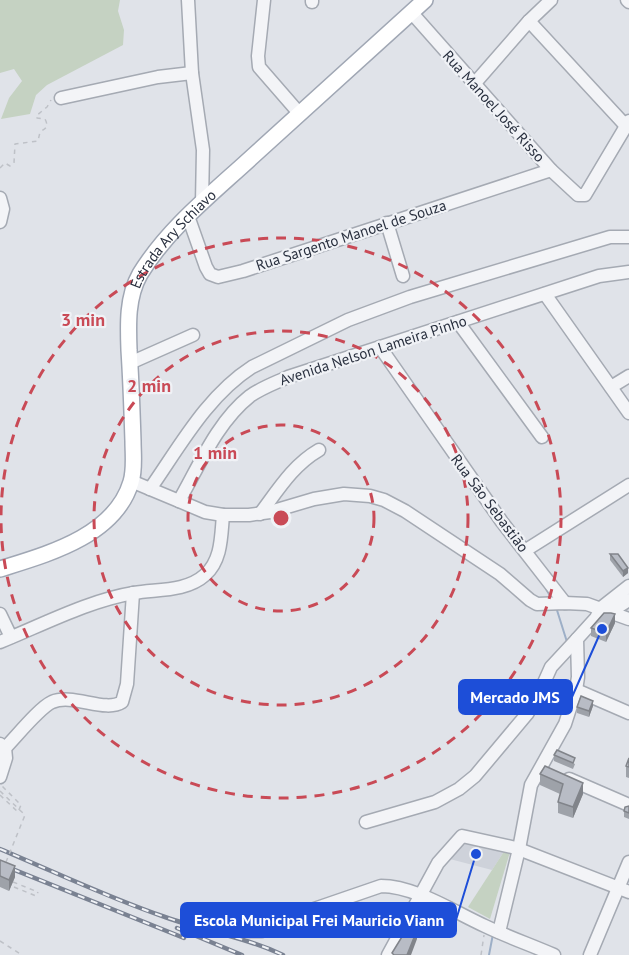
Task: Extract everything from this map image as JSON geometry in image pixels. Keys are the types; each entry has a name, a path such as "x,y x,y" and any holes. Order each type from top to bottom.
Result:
{"main road":[{"name":"Estrada Ary Schiavo","path":"0,569 40,556 90,533 116,509 131,481 133,459 129,316 133,290 154,255 202,202 425,0"}],"street":[{"path":"188,0 192,73 203,150 202,202"},
{"path":"264,0 258,56 259,68 299,113"},
{"path":"475,83 529,21 551,0"},
{"name":"Rua Manoel José Risso","path":"411,12 551,170 580,196 585,195 628,124"},
{"path":"529,21 628,124"},
{"path":"61,98 158,77 192,73"},
{"name":"Rua Sargento Manoel de Souza","path":"188,216 206,267 210,274 218,277 243,271 551,170"},
{"path":"0,198 3,209 0,222"},
{"path":"387,223 403,276"},
{"path":"150,489 208,406 239,375 252,367 348,320 410,297 610,237 629,237"},
{"name":"Avenida Nelson Lameira Pinho","path":"179,501 230,417 250,397 264,388 288,377 599,276 629,272"},
{"path":"544,294 629,412"},
{"path":"458,322 543,437"},
{"path":"130,363 193,335"},
{"name":"Rua São Sebastião","path":"380,347 502,522 526,550 556,604"},
{"path":"610,387 629,376"},
{"path":"260,514 302,461 319,450"},
{"path":"131,481 206,512 223,515 260,514 322,497 344,494 370,496 384,500 405,511 500,574 537,604 556,604 629,619"},
{"path":"526,550 629,485"},
{"path":"0,614 6,640 88,606 133,593 175,588 192,583 204,576 217,559 223,515"},
{"path":"366,822 435,802 459,789 475,776 527,714 551,668 570,645 629,586"},
{"path":"0,777 6,758 2,746 51,703 67,700 113,705 122,702 128,684 133,593"},
{"path":"603,613 629,600"},
{"path":"493,929 531,785 550,771 576,690 578,677 570,645"},
{"path":"576,690 629,713"},
{"path":"550,771 629,805"},
{"path":"388,955 418,895 438,862 459,837 467,836 515,847 623,890"},
{"path":"590,955 623,890 629,862"},
{"path":"214,921 249,931 262,930 282,920 381,886 392,886 418,895 554,955"}],"path":[{"path":"0,168 5,163 10,166 14,163 15,144 38,141 40,132 46,129 47,125 45,119 36,116 47,107 50,100 61,98"},
{"path":"0,783 21,805 18,812 0,795"},
{"path":"0,791 25,815 6,862"},
{"path":"13,882 39,892 36,896 14,887"},
{"path":"481,955 493,929"},
{"path":"0,941 21,955"}],"shaded area":[{"path":"465,839 505,850 492,870 446,858"}],"green space":[{"path":"0,0 120,0 118,11 124,30 123,45 47,85 36,95 30,114 1,119 9,98 22,81 14,69 0,73"},
{"path":"505,850 510,852 490,919 468,907"}],"building":[{"path":"610,554 618,554 628,568 623,571"},
{"path":"604,613 615,614 606,633 591,628"},
{"path":"581,696 593,701 589,711 577,707"},
{"path":"557,750 575,758 573,763 554,755"},
{"path":"545,766 583,783 573,807 558,802 563,784 540,774"},
{"path":"629,806 629,813 624,811 625,807"},
{"path":"0,860 15,866 9,880 0,876"},
{"path":"408,927 417,930 407,955 394,955 392,953"}],"waterway":[{"path":"451,461 462,476"},
{"path":"546,589 552,599"},
{"path":"556,607 567,642"},
{"path":"489,955 493,934"}],"railway":[{"path":"0,849 144,910 254,943 283,955"},
{"path":"0,864 184,938"},
{"path":"177,928 242,955"}],"place":[{"name":"Mercado JMS","path":"602,629"},
{"name":"Escola Municipal Frei Mauricio Viann","path":"476,854"}]}
